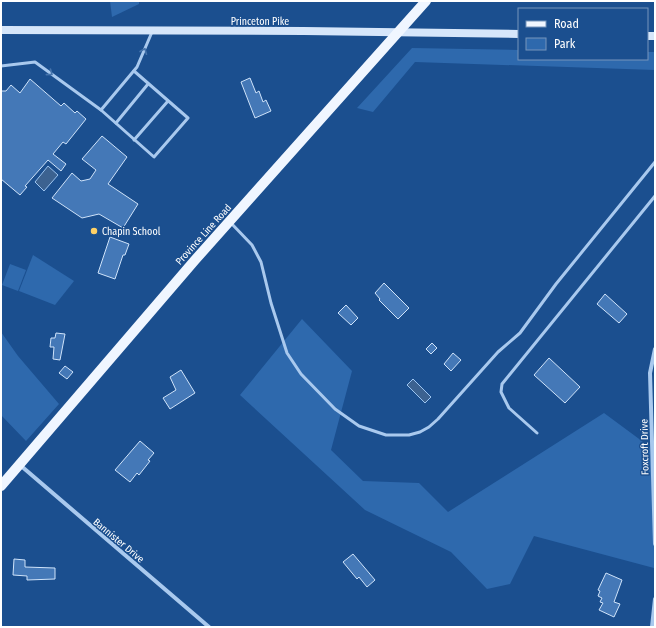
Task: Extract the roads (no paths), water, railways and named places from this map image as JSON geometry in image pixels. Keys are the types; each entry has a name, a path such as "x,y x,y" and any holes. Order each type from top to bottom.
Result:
{"main road":[{"name":"Province Line Road","path":"1,486 229,222 426,1"},
{"name":"Princeton Pike","path":"1,30 518,34"}],"street":[{"name":"Foxcroft Drive","path":"655,349 650,373 655,544"},
{"name":"Bannister Drive","path":"20,465 209,627"},
{"path":"652,627 655,598"}],"lane":[{"path":"100,110 137,67 152,31"},
{"path":"1,66 36,62 100,110 154,157 188,118 134,71"},
{"path":"116,123 148,84"},
{"path":"134,140 168,101"},
{"path":"229,222 243,234 252,245 261,262 270,303 282,341 293,363 301,374 335,409 359,426 386,435 409,434 420,432 429,427 438,419 498,352 520,333 556,284 655,162"},
{"path":"537,433 509,408 501,392 502,384 655,196"}],"place":[{"name":"Chapin School","path":"94,231"}]}
